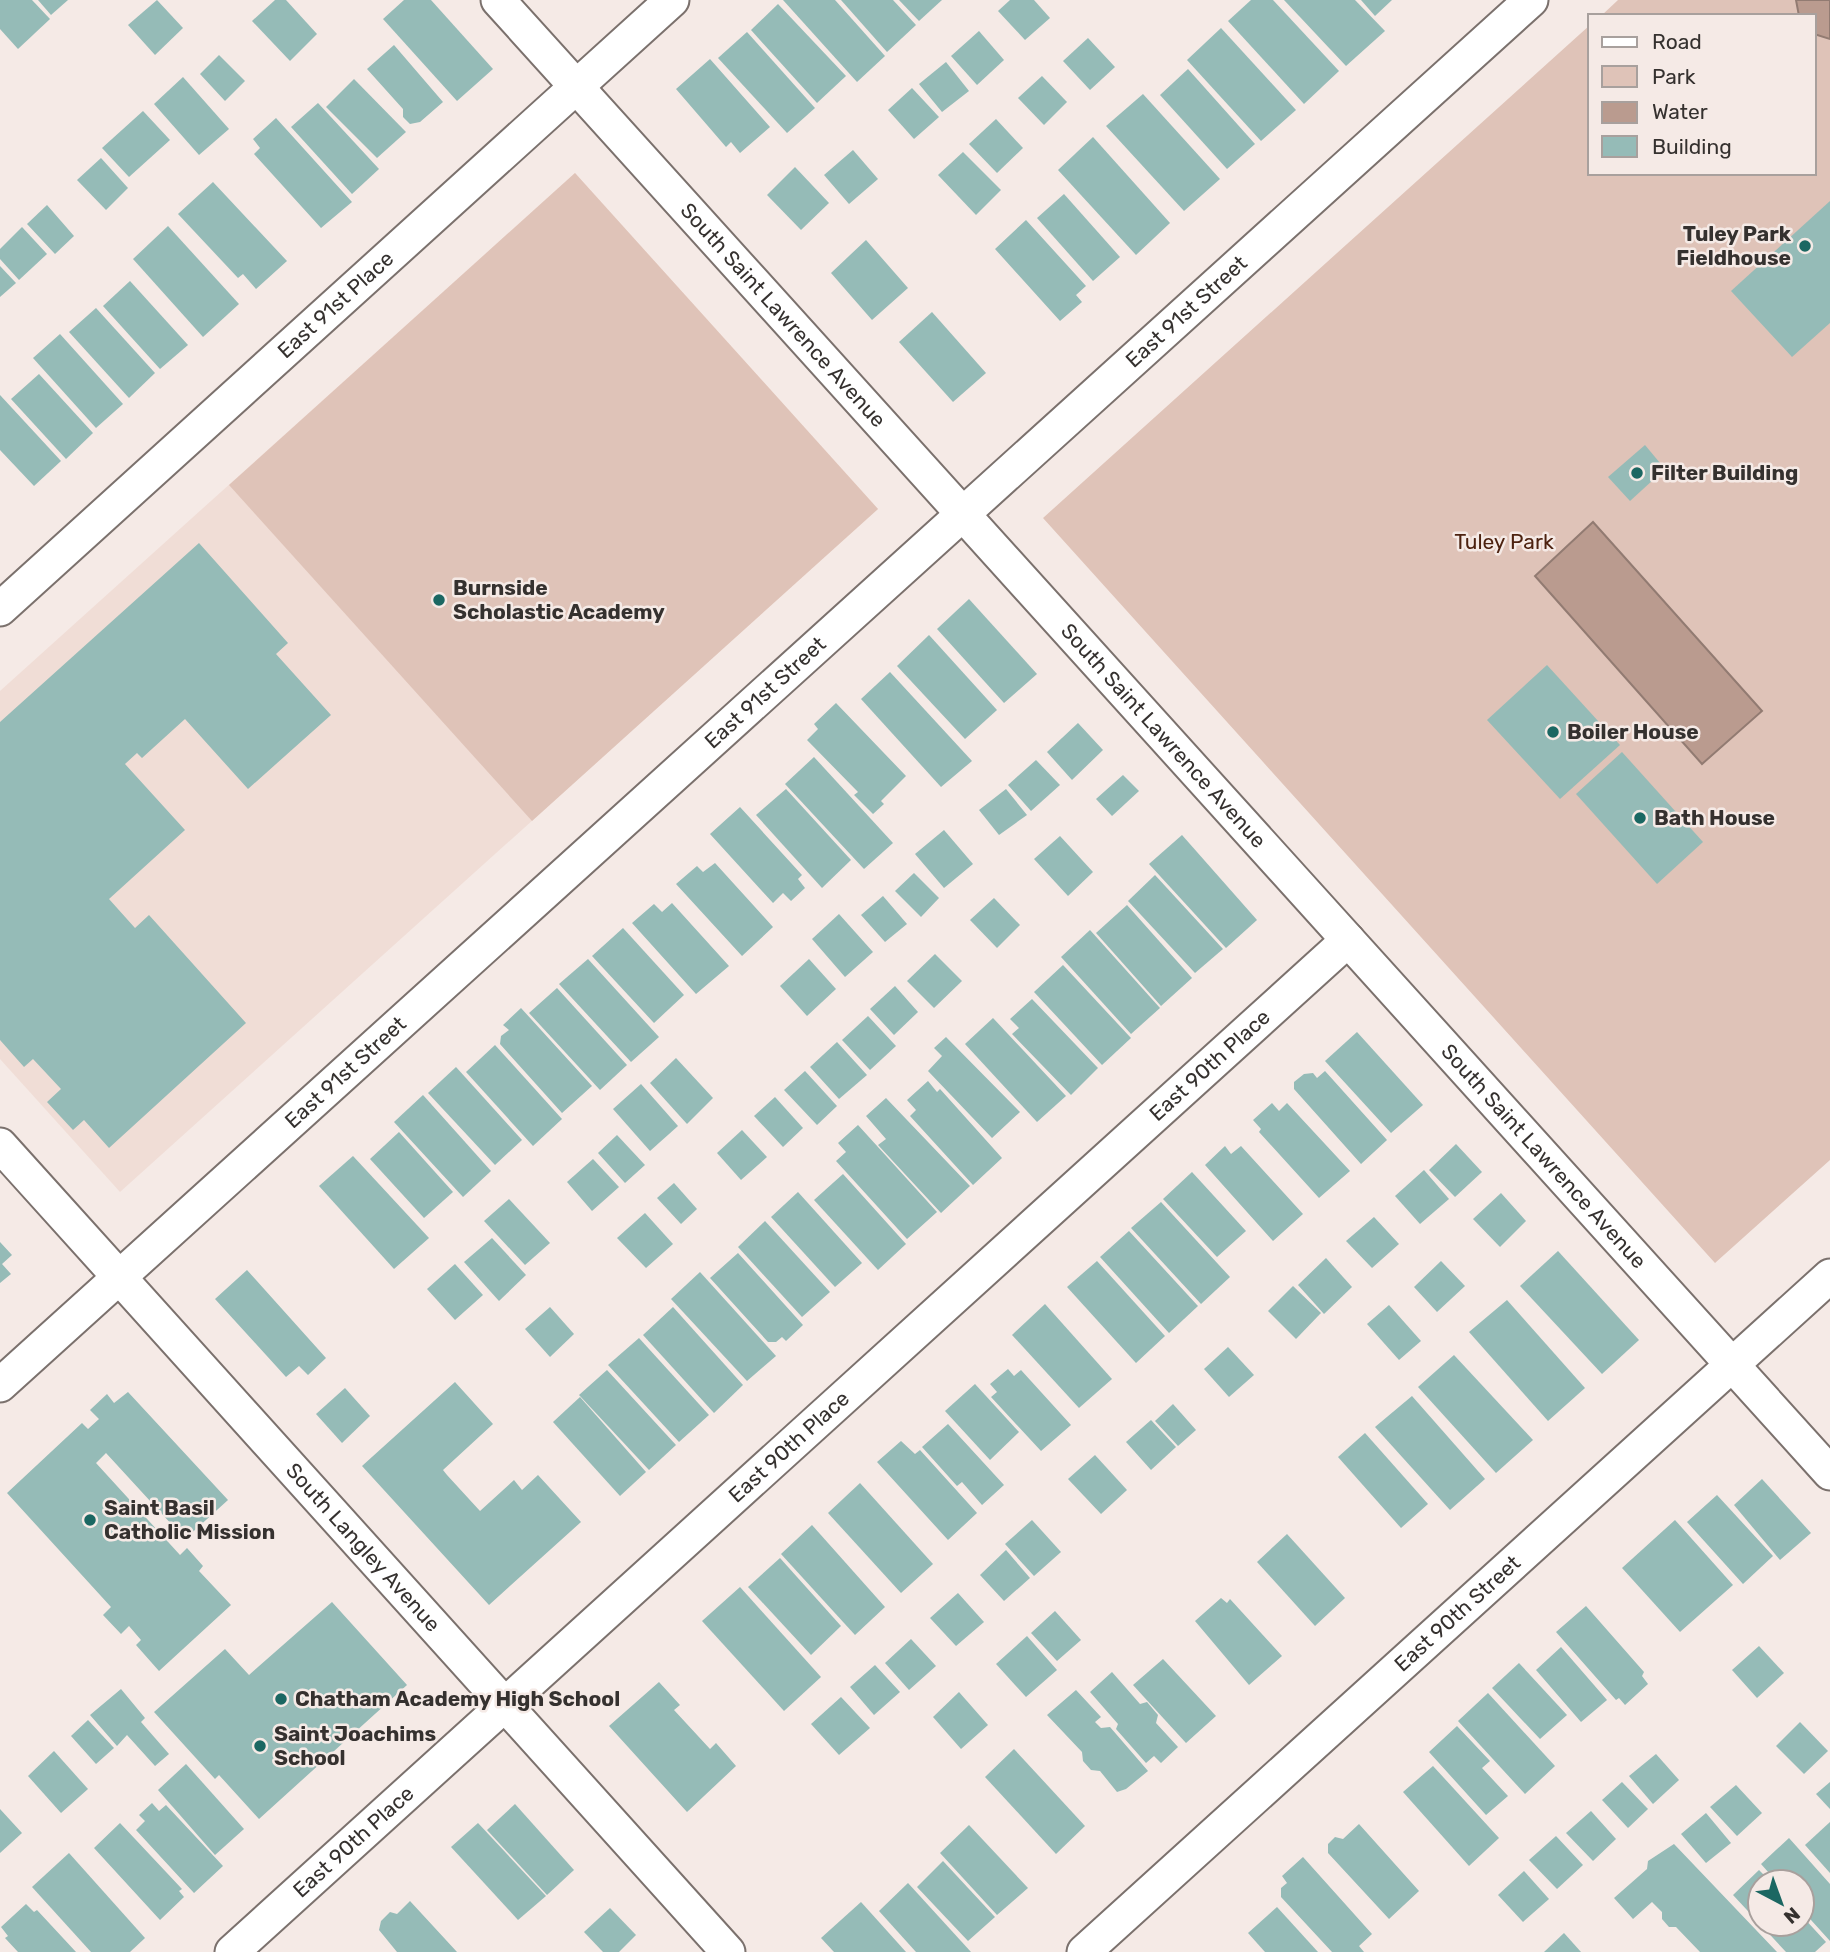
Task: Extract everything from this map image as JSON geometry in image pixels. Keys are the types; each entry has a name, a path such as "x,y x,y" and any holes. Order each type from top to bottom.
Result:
{"street":[{"name":"South Saint Lawrence Avenue","path":"498,0 1830,1473"},
{"name":"East 91st Place","path":"0,609 672,0"},
{"name":"East 91st Street","path":"0,1385 1531,0"},
{"name":"East 90th Place","path":"232,1952 1348,940"},
{"name":"South Langley Avenue","path":"0,1144 728,1952"},
{"name":"East 90th Street","path":"1084,1952 1830,1276"}],"shaded area":[{"name":"Burnside Scholastic Academy","path":"575,173 878,509 120,1192 0,1059 0,691"}],"green space":[{"name":"Tuley Park","path":"1618,0 1830,0 1830,1160 1715,1263 1043,518 1588,27 1588,175 1816,175 1816,14 1603,14"},
{"path":"575,173 878,509 532,821 229,485"}],"water":[{"path":"1796,0 1830,0 1830,39 1816,35 1816,14 1799,14"},
{"path":"1593,522 1762,711 1702,764 1535,576"}],"building":[{"path":"0,0 32,0 50,19 18,49 0,29"},
{"path":"38,0 68,0 51,15"},
{"path":"157,0 183,28 155,55 128,25"},
{"path":"275,0 286,0 317,34 290,61 252,21"},
{"path":"404,0 431,0 493,69 457,101 383,19"},
{"path":"783,0 835,0 885,56 857,82"},
{"path":"841,0 893,0 916,25 887,52"},
{"path":"899,0 942,0 919,21"},
{"path":"1010,0 1034,0 1050,18 1025,40 998,11"},
{"path":"1251,0 1273,0 1339,71 1304,104 1228,21"},
{"path":"1284,0 1355,0 1385,31 1346,66"},
{"path":"1361,0 1392,0 1375,16"},
{"path":"778,4 846,76 817,103 751,30"},
{"path":"1221,28 1296,110 1261,141 1187,60"},
{"path":"979,31 1004,60 977,85 951,56"},
{"path":"747,32 815,108 787,133 718,58"},
{"path":"1088,38 1115,67 1090,90 1063,61"},
{"path":"394,45 443,102 420,122 410,124 403,117 403,109 367,69"},
{"path":"219,55 245,81 225,101 200,74"},
{"path":"710,59 770,127 740,153 731,142 726,147 676,89"},
{"path":"946,62 969,91 942,112 919,84"},
{"path":"1188,69 1255,144 1227,169 1160,95"},
{"path":"1042,76 1067,102 1044,125 1018,98"},
{"path":"183,77 229,129 199,155 154,104"},
{"path":"354,79 406,132 377,158 326,107"},
{"path":"912,88 939,117 914,139 888,110"},
{"path":"1143,94 1220,179 1184,211 1106,126"},
{"path":"318,103 379,169 352,194 291,127"},
{"path":"143,111 170,140 129,177 102,148"},
{"path":"276,118 352,202 321,228 254,154 260,148 253,139"},
{"path":"996,119 1023,148 997,173 969,144"},
{"path":"1093,137 1170,223 1136,255 1058,170"},
{"path":"853,150 878,179 849,204 824,175"},
{"path":"963,152 1001,190 976,215 938,175"},
{"path":"101,158 128,188 106,210 77,180"},
{"path":"795,167 829,203 801,230 767,195"},
{"path":"213,182 287,261 256,289 243,274 238,278 178,214"},
{"path":"1064,194 1120,257 1093,281 1037,218"},
{"name":"Tuley Park Fieldhouse","path":"1830,201 1830,323 1792,357 1731,291"},
{"path":"47,205 74,236 55,254 27,224"},
{"path":"1026,220 1086,286 1076,295 1082,302 1060,321 995,249"},
{"path":"168,226 239,304 203,337 133,259"},
{"path":"22,227 47,254 19,280 0,259 0,249"},
{"path":"866,240 908,288 872,320 831,273"},
{"path":"0,266 16,283 0,297"},
{"path":"130,281 188,345 160,369 103,306"},
{"path":"96,308 155,373 129,398 69,332"},
{"path":"932,312 986,373 953,402 899,342"},
{"path":"60,334 123,404 96,428 33,358"},
{"path":"39,374 93,433 66,459 11,399"},
{"path":"0,395 61,461 34,486 0,450"},
{"name":"Filter Building","path":"1645,445 1665,469 1630,501 1608,477"},
{"path":"199,543 288,643 276,654 331,715 248,789 185,719 142,758 137,753 125,764 185,830 109,899 135,928 149,915 246,1023 109,1148 84,1120 73,1130 47,1102 61,1089 33,1059 24,1067 0,1040 0,722"},
{"path":"969,599 1037,674 1004,703 937,629"},
{"path":"929,635 997,710 965,739 897,666"},
{"name":"Boiler House","path":"1547,665 1620,745 1560,799 1487,720"},
{"path":"890,672 972,761 941,787 861,699"},
{"path":"836,703 906,776 881,801 884,804 873,814 854,795 858,792 807,740 818,729 814,724"},
{"path":"1078,723 1103,750 1072,780 1047,752"},
{"name":"Bath House","path":"1622,752 1703,842 1657,884 1576,794"},
{"path":"814,757 893,843 864,869 785,784"},
{"path":"1036,760 1060,785 1031,811 1008,785"},
{"path":"1123,775 1139,791 1112,816 1096,799"},
{"path":"786,789 851,860 822,888 756,815"},
{"path":"1006,789 1027,815 999,835 979,810"},
{"path":"740,807 802,875 798,879 805,888 791,901 783,893 773,903 710,834"},
{"path":"944,830 973,864 944,888 915,854"},
{"path":"1182,835 1257,920 1226,948 1149,864"},
{"path":"1060,836 1093,872 1068,896 1034,859"},
{"path":"715,863 773,927 742,956 676,884 697,866 703,872"},
{"path":"914,873 939,898 921,917 895,891"},
{"path":"1155,875 1223,949 1195,973 1128,901"},
{"path":"883,896 907,924 885,942 861,915"},
{"path":"994,898 1020,925 997,948 970,920"},
{"path":"672,903 729,966 696,994 632,923 654,904 662,912"},
{"path":"1127,905 1192,978 1161,1006 1096,933"},
{"path":"839,914 873,952 845,977 812,939"},
{"path":"623,928 684,995 654,1023 592,956"},
{"path":"1090,930 1160,1008 1131,1034 1061,957"},
{"path":"935,954 962,981 934,1008 907,981"},
{"path":"588,959 659,1037 631,1062 559,984"},
{"path":"809,959 836,989 807,1016 780,986"},
{"path":"1063,965 1131,1038 1102,1065 1034,992"},
{"path":"895,986 918,1012 894,1035 870,1009"},
{"path":"557,988 627,1065 600,1090 529,1013"},
{"path":"1032,999 1098,1068 1071,1095 1012,1034 1019,1028 1010,1019"},
{"path":"521,1008 592,1086 562,1113 500,1044 501,1036 509,1030 503,1025"},
{"path":"868,1016 896,1046 870,1070 842,1040"},
{"path":"993,1018 1066,1096 1037,1122 965,1044"},
{"path":"1357,1032 1423,1105 1391,1133 1325,1061"},
{"path":"946,1037 1020,1112 992,1138 928,1071 942,1056 934,1048"},
{"path":"837,1042 867,1075 839,1099 810,1067"},
{"path":"495,1045 562,1119 533,1146 466,1072"},
{"path":"676,1058 713,1098 687,1124 650,1083"},
{"path":"456,1067 522,1140 495,1165 428,1093"},
{"path":"805,1071 837,1106 817,1125 784,1090"},
{"path":"1325,1071 1387,1140 1361,1164 1294,1089 1294,1082 1304,1074 1313,1073 1317,1078"},
{"path":"928,1081 937,1092 940,1089 1002,1158 973,1185 910,1116 916,1110 907,1100"},
{"path":"641,1084 678,1126 650,1151 613,1109"},
{"path":"423,1095 491,1171 463,1197 394,1122"},
{"path":"775,1097 803,1128 783,1147 754,1116"},
{"path":"886,1098 970,1186 941,1213 878,1145 886,1139 866,1116"},
{"path":"1272,1103 1279,1111 1287,1103 1350,1171 1319,1198 1259,1132 1261,1129 1253,1120"},
{"path":"858,1125 937,1212 907,1239 836,1161 846,1152 838,1143"},
{"path":"742,1130 767,1157 741,1180 717,1153"},
{"path":"399,1132 453,1192 424,1218 370,1159"},
{"path":"617,1135 645,1165 625,1183 598,1153"},
{"path":"1456,1144 1482,1172 1455,1197 1429,1170"},
{"path":"1225,1146 1231,1154 1241,1146 1303,1214 1273,1241 1205,1165"},
{"path":"353,1156 429,1238 394,1269 319,1186"},
{"path":"593,1159 619,1187 592,1211 567,1182"},
{"path":"1424,1170 1449,1199 1420,1224 1395,1196"},
{"path":"1192,1172 1246,1231 1217,1257 1163,1199"},
{"path":"843,1174 906,1244 878,1270 814,1200"},
{"path":"674,1183 697,1209 681,1224 657,1198"},
{"path":"798,1192 862,1263 835,1287 771,1217"},
{"path":"1501,1193 1526,1221 1500,1247 1473,1219"},
{"path":"509,1199 550,1243 525,1265 484,1221"},
{"path":"1161,1202 1230,1277 1201,1304 1131,1228"},
{"path":"645,1213 673,1244 646,1268 617,1238"},
{"path":"1374,1217 1399,1244 1372,1268 1346,1241"},
{"path":"765,1221 830,1292 802,1317 738,1247"},
{"path":"1129,1231 1198,1306 1169,1333 1100,1257"},
{"path":"492,1238 526,1275 499,1301 464,1262"},
{"path":"0,1242 12,1255 2,1264 11,1274 0,1283"},
{"path":"1558,1251 1639,1340 1602,1374 1520,1286"},
{"path":"738,1253 803,1325 786,1341 782,1337 776,1342 768,1342 710,1278"},
{"path":"1326,1258 1352,1287 1324,1314 1298,1285"},
{"path":"1097,1261 1165,1336 1136,1363 1067,1287"},
{"path":"1441,1261 1465,1286 1437,1312 1414,1287"},
{"path":"455,1264 483,1295 455,1320 427,1289"},
{"path":"247,1270 326,1358 308,1375 299,1366 286,1377 215,1299"},
{"path":"700,1272 776,1356 747,1381 671,1299"},
{"path":"1293,1286 1321,1313 1296,1339 1268,1311"},
{"path":"1507,1300 1585,1388 1548,1421 1469,1332"},
{"path":"1045,1304 1112,1379 1079,1408 1012,1335"},
{"path":"1389,1305 1421,1341 1399,1360 1367,1324"},
{"path":"550,1307 574,1334 550,1357 525,1329"},
{"path":"673,1307 743,1385 714,1413 643,1335"},
{"path":"639,1338 709,1415 679,1442 608,1365"},
{"path":"1228,1347 1254,1375 1229,1397 1204,1369"},
{"path":"1454,1355 1533,1440 1496,1473 1418,1387"},
{"path":"1008,1369 1014,1376 1021,1370 1071,1425 1041,1451 991,1397 997,1392 990,1384"},
{"path":"607,1370 676,1445 649,1470 579,1395"},
{"path":"455,1382 493,1424 443,1470 447,1475 480,1511 514,1480 522,1490 538,1475 581,1522 489,1605 362,1466"},
{"path":"975,1384 1019,1432 990,1460 945,1411"},
{"path":"345,1388 370,1416 342,1443 316,1414"},
{"name":"Saint Basil Catholic Mission","path":"128,1392 228,1500 185,1539 106,1453 96,1463 180,1555 187,1548 203,1566 199,1571 231,1605 159,1671 136,1645 141,1640 129,1626 121,1634 103,1615 111,1607 7,1493 82,1423 88,1429 99,1419 90,1410 107,1394 114,1403"},
{"path":"1412,1396 1485,1479 1450,1510 1375,1427"},
{"path":"580,1397 646,1472 620,1496 553,1422"},
{"path":"1173,1404 1196,1430 1178,1446 1155,1421"},
{"path":"1151,1420 1176,1447 1151,1470 1126,1442"},
{"path":"948,1424 1004,1485 982,1505 962,1482 957,1486 922,1447"},
{"path":"1365,1433 1428,1504 1401,1528 1338,1457"},
{"path":"901,1441 915,1454 920,1450 977,1513 948,1540 877,1462"},
{"path":"1095,1455 1127,1490 1101,1514 1068,1479"},
{"path":"1762,1479 1811,1533 1780,1560 1734,1505"},
{"path":"860,1483 933,1564 901,1593 828,1513"},
{"path":"1717,1495 1773,1556 1743,1584 1687,1522"},
{"path":"1032,1520 1061,1552 1034,1576 1005,1544"},
{"path":"1675,1520 1733,1585 1680,1632 1622,1568"},
{"path":"812,1525 885,1607 855,1635 781,1554"},
{"path":"1287,1534 1345,1598 1315,1626 1257,1562"},
{"path":"1006,1550 1030,1578 1004,1601 980,1575"},
{"path":"780,1558 841,1626 811,1655 748,1587"},
{"path":"740,1587 821,1677 784,1711 702,1621"},
{"path":"958,1593 984,1622 956,1646 930,1618"},
{"path":"1221,1598 1227,1603 1230,1599 1282,1656 1249,1685 1195,1621"},
{"name":"Chatham Academy High School","path":"332,1602 407,1685 259,1819 219,1775 215,1779 154,1712 225,1649 249,1675"},
{"path":"1586,1606 1644,1672 1642,1676 1648,1684 1625,1705 1619,1698 1616,1700 1556,1632"},
{"path":"1055,1611 1081,1640 1057,1661 1031,1633"},
{"path":"1027,1636 1057,1670 1026,1697 996,1664"},
{"path":"911,1639 936,1666 909,1690 885,1663"},
{"path":"1759,1646 1784,1673 1757,1698 1732,1670"},
{"path":"1561,1647 1607,1700 1581,1722 1536,1670"},
{"path":"1163,1659 1216,1716 1186,1743 1133,1685"},
{"path":"1519,1663 1567,1715 1540,1739 1492,1688"},
{"path":"875,1665 900,1692 874,1715 850,1687"},
{"path":"1112,1672 1140,1704 1147,1702 1158,1715 1156,1723 1178,1747 1161,1763 1154,1756 1146,1763 1116,1729 1118,1724 1090,1692"},
{"path":"659,1682 680,1705 674,1710 710,1749 716,1743 736,1766 687,1812 609,1726"},
{"path":"121,1689 145,1718 141,1722 169,1754 155,1766 127,1735 117,1746 90,1715"},
{"path":"1076,1690 1101,1717 1095,1722 1101,1728 1110,1727 1148,1771 1126,1789 1117,1792 1100,1771 1091,1770 1083,1761 1082,1752 1047,1715"},
{"path":"959,1692 988,1725 961,1749 933,1717"},
{"path":"1488,1693 1555,1766 1525,1794 1458,1721"},
{"path":"841,1697 870,1728 839,1755 811,1724"},
{"path":"88,1720 114,1748 96,1764 71,1736"},
{"path":"1800,1722 1828,1751 1804,1774 1776,1746"},
{"path":"1457,1726 1490,1761 1482,1768 1508,1796 1486,1815 1429,1752"},
{"path":"1014,1749 1085,1826 1056,1854 985,1777"},
{"path":"54,1751 88,1789 61,1813 28,1776"},
{"path":"1656,1754 1679,1780 1653,1804 1629,1776"},
{"path":"186,1764 244,1829 215,1855 158,1790"},
{"path":"1433,1766 1499,1838 1469,1866 1403,1792"},
{"path":"1622,1782 1648,1809 1628,1828 1602,1800"},
{"path":"1830,1782 1830,1809 1816,1794"},
{"path":"1736,1785 1762,1813 1737,1836 1710,1807"},
{"path":"152,1803 159,1811 166,1805 223,1866 194,1893 136,1830 145,1821 139,1815"},
{"path":"515,1804 574,1870 547,1895 487,1830"},
{"path":"0,1809 22,1833 0,1853"},
{"path":"1591,1811 1616,1839 1593,1861 1566,1833"},
{"path":"1706,1813 1731,1843 1706,1863 1681,1834"},
{"path":"1830,1822 1830,1873 1805,1845"},
{"path":"120,1823 182,1889 179,1891 184,1897 160,1920 94,1848"},
{"path":"478,1823 546,1896 518,1920 451,1847"},
{"path":"1359,1824 1419,1891 1389,1919 1328,1853 1328,1844 1335,1837 1343,1839"},
{"path":"969,1825 1028,1888 997,1915 940,1853"},
{"path":"1556,1836 1583,1865 1557,1889 1529,1860"},
{"path":"1789,1838 1816,1868 1765,1868 1761,1864"},
{"path":"1674,1844 1746,1919 1746,1938 1764,1938 1777,1952 1700,1952 1676,1927 1669,1927 1662,1919 1662,1912 1652,1902 1633,1919 1614,1898 1647,1869 1648,1861"},
{"path":"69,1853 145,1938 130,1952 91,1952 32,1887"},
{"path":"1303,1857 1372,1934 1359,1946 1364,1952 1332,1952 1281,1897 1281,1888 1287,1883 1282,1876"},
{"path":"943,1861 995,1917 968,1941 917,1887"},
{"path":"1816,1868 1830,1884 1830,1941 1816,1926"},
{"path":"1524,1871 1549,1899 1523,1922 1498,1895"},
{"path":"1746,1882 1746,1909 1733,1895"},
{"path":"908,1883 971,1952 916,1952 879,1911"},
{"path":"410,1901 457,1952 397,1952 379,1930 381,1921 390,1912 397,1914"},
{"path":"861,1902 906,1952 834,1952 821,1938"},
{"path":"26,1904 34,1912 37,1910 76,1952 18,1952 5,1938 8,1936 1,1927"},
{"path":"1277,1907 1318,1952 1265,1952 1248,1933"},
{"path":"610,1908 636,1935 619,1952 603,1952 584,1932"},
{"path":"1816,1931 1826,1942 1815,1952 1786,1952 1773,1938 1816,1938"},
{"path":"1564,1933 1581,1952 1544,1952"}],"place":[{"name":"Tuley Park Fieldhouse","path":"1805,246"},
{"name":"Filter Building","path":"1637,473"},
{"name":"Burnside Scholastic Academy","path":"439,600"},
{"name":"Boiler House","path":"1553,732"},
{"name":"Bath House","path":"1640,818"},
{"name":"Saint Basil Catholic Mission","path":"90,1520"},
{"name":"Chatham Academy High School","path":"281,1699"},
{"name":"Saint Joachims School","path":"260,1746"}]}
